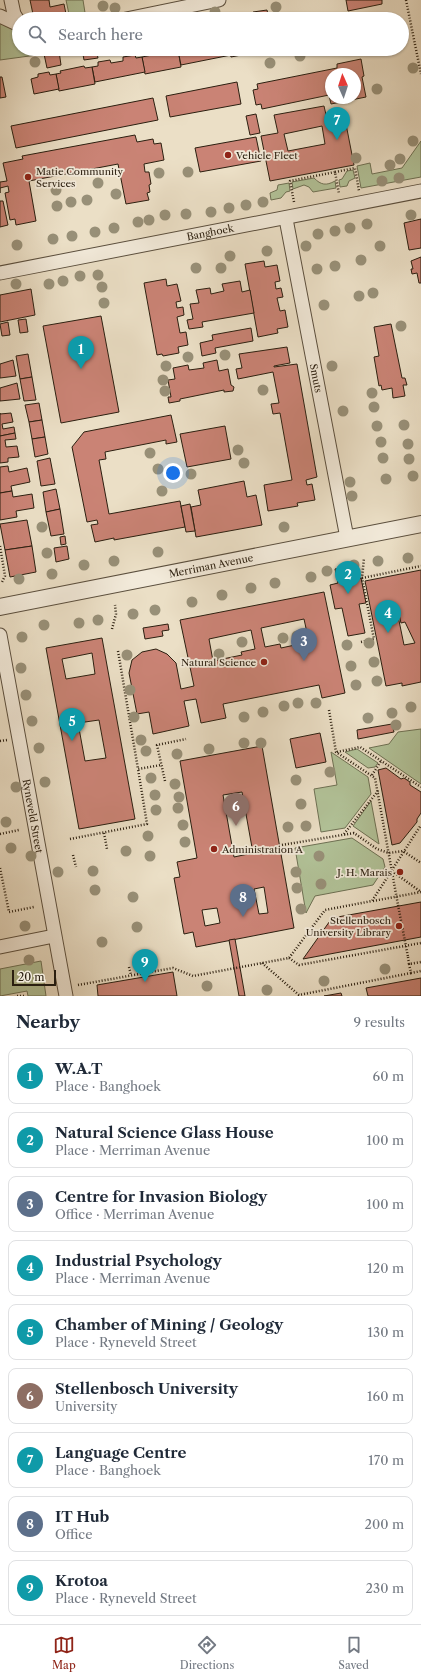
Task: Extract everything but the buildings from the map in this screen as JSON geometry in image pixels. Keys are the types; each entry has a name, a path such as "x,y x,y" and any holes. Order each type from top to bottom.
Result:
{"street":[{"path":"11,0 14,12"},
{"path":"160,12 219,0"},
{"path":"0,16 12,20"},
{"name":"Banghoek","path":"0,273 421,192"},
{"name":"Smuts","path":"286,218 348,538"},
{"name":"Merriman Avenue","path":"0,607 421,524"},
{"name":"Ryneveld Street","path":"0,635 66,996"},
{"path":"0,947 54,936"}],"path":[{"path":"406,0 408,12"},
{"path":"409,15 421,74"},
{"path":"295,204 290,181 355,168 360,192"},
{"path":"335,172 339,196"},
{"path":"0,546 5,576 2,582"},
{"path":"360,642 374,639 362,578 364,558"},
{"path":"362,578 421,566"},
{"path":"112,629 116,614 115,605"},
{"path":"70,839 147,824 118,651"},
{"path":"329,710 336,752 375,778 410,973"},
{"path":"165,781 157,745 186,739"},
{"path":"336,752 360,747 421,787"},
{"path":"372,775 381,761"},
{"path":"138,768 161,765"},
{"path":"344,834 378,791"},
{"path":"372,901 421,825"},
{"path":"0,834 19,830"},
{"path":"104,833 107,849"},
{"path":"282,845 354,833 378,849 389,853 403,851 421,863"},
{"path":"73,855 76,867"},
{"path":"0,868 8,912 34,907"},
{"path":"392,871 421,892"},
{"path":"78,985 173,968 193,976 289,958 325,910 421,892"},
{"path":"289,958 299,965 421,943"},
{"path":"409,964 421,962"},
{"path":"262,963 299,995 421,971"},
{"path":"130,967 131,975"},
{"path":"17,996 24,996"}],"green space":[{"path":"66,0 83,0 85,12 69,12"},
{"path":"0,21 12,29 12,56 29,56 0,60"},
{"path":"421,141 421,177 361,188 357,166 370,163 372,174 402,168"},
{"path":"353,170 355,178 349,181 347,186 340,187 339,180 342,179 347,171"},
{"path":"314,178 324,184 329,184 335,181 336,188 313,192 309,187 304,185 293,189 292,182"},
{"path":"289,183 290,191 286,192 281,198 271,200 270,193 277,190 278,185"},
{"path":"421,729 421,784 369,748 389,744 398,732"},
{"path":"357,749 378,763 375,767 368,768 345,752"},
{"path":"331,752 368,777 371,794 345,828 321,832 314,789 337,785"},
{"path":"371,801 379,844 353,826"},
{"path":"352,838 383,859 385,867 373,885 315,896 306,913 295,848"},
{"path":"41,961 46,996 28,996 27,991 0,996 0,969"}],"place":[{"name":"Language Centre","path":"337,140"},
{"name":"Vehicle Fleet","path":"228,155"},
{"name":"Matie Community Services","path":"28,177"},
{"name":"W.A.T","path":"81,369"},
{"name":"Natural Science Glass House","path":"348,594"},
{"name":"Industrial Psychology","path":"388,633"},
{"name":"Centre for Invasion Biology","path":"304,661"},
{"name":"Natural Science","path":"264,662"},
{"name":"Chamber of Mining / Geology","path":"72,741"},
{"name":"Stellenbosch University","path":"236,826"},
{"name":"Administration A","path":"214,849"},
{"name":"J. H. Marais","path":"400,872"},
{"name":"IT Hub","path":"243,917"},
{"name":"Stellenbosch University Library","path":"399,926"},
{"name":"Krotoa","path":"145,982"}]}
